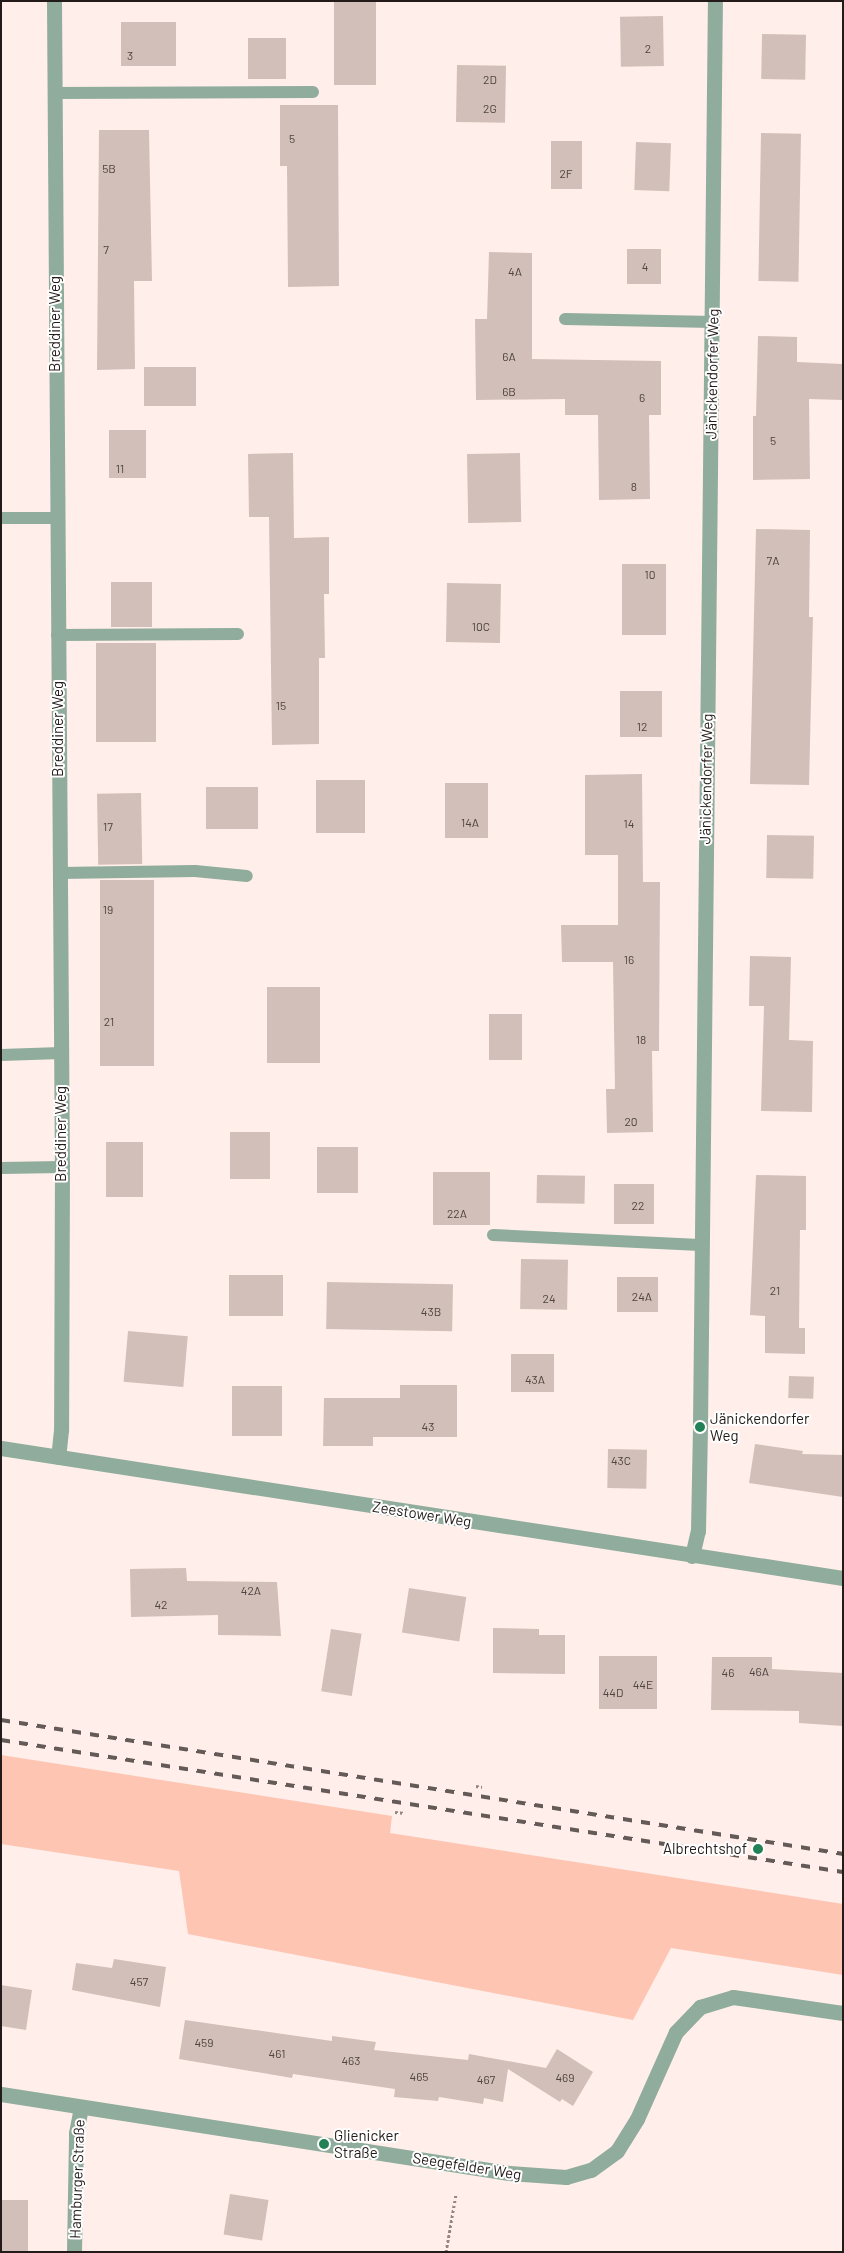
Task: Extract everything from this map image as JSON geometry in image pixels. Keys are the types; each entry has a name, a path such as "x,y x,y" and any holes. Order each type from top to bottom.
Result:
{"street":[{"name":"Breddiner Weg","path":"54,1 56,518 62,1167 61,1430 58,1458"},
{"name":"Jänickendorfer Weg","path":"692,1556 698,1531 700,1245 713,322 715,1"},
{"name":"Zeestower Weg","path":"1,1448 843,1578"},
{"name":"Seegefelder Weg","path":"1,2094 509,2173 566,2177 591,2170 617,2150 637,2119 676,2032 700,2007 732,1997 843,2013"},
{"name":"Hamburger Straße","path":"74,2252 76,2133 81,2106"}],"lane":[{"path":"54,93 313,92"},
{"path":"565,319 713,322"},
{"path":"1,518 56,518"},
{"path":"57,635 238,634"},
{"path":"59,873 196,871 247,876"},
{"path":"1,1055 61,1054"},
{"path":"1,1168 62,1167"},
{"path":"493,1235 700,1245"}],"path":[{"path":"476,1786 482,1786"},
{"path":"395,1812 405,1813"},
{"path":"446,2252 456,2194"}],"shaded area":[{"path":"1,1755 392,1816 390,1833 843,1904 843,1975 671,1948 633,2020 188,1934 179,1871 1,1844"}],"building":[{"path":"334,1 376,1 376,85 334,85"},
{"path":"663,16 664,66 621,67 620,17"},
{"path":"121,22 176,22 176,66 121,66"},
{"path":"762,34 806,35 805,80 761,79"},
{"path":"248,38 286,38 286,79 248,79"},
{"path":"457,65 506,66 505,123 456,122"},
{"path":"280,105 338,105 339,286 288,287 287,166 280,166"},
{"path":"99,130 149,130 152,281 134,281 135,369 97,370"},
{"path":"761,133 801,134 798,282 758,281"},
{"path":"551,141 582,141 582,189 551,189"},
{"path":"636,142 671,143 669,191 634,190"},
{"path":"627,249 661,249 661,284 627,284"},
{"path":"489,252 532,253 532,359 661,361 661,415 649,415 650,499 599,500 598,415 565,415 565,399 476,400 475,319 487,319"},
{"path":"758,336 797,337 797,362 843,364 843,400 809,399 810,479 753,480 753,416 756,416"},
{"path":"144,367 196,367 196,406 144,406"},
{"path":"109,430 146,430 146,478 109,478"},
{"path":"293,453 294,538 329,537 329,594 324,594 325,658 319,658 319,744 272,745 269,517 249,517 248,454"},
{"path":"520,453 521,522 468,523 467,454"},
{"path":"756,529 810,530 809,617 813,617 809,785 750,784"},
{"path":"622,564 666,564 666,635 622,635"},
{"path":"111,582 152,582 152,627 111,627"},
{"path":"447,583 501,584 500,643 446,642"},
{"path":"96,643 156,643 156,742 96,742"},
{"path":"620,691 662,691 662,737 620,737"},
{"path":"642,774 643,882 660,882 659,1051 652,1051 653,1132 607,1133 606,1089 615,1089 613,962 562,962 561,925 618,925 618,855 585,855 585,775"},
{"path":"316,780 365,780 365,833 316,833"},
{"path":"445,783 488,783 488,838 445,838"},
{"path":"206,787 258,787 258,829 206,829"},
{"path":"141,793 142,864 98,865 97,794"},
{"path":"767,835 814,836 813,879 766,878"},
{"path":"100,880 154,880 154,1066 100,1066"},
{"path":"750,956 791,957 789,1040 813,1041 812,1112 761,1111 764,1006 749,1006"},
{"path":"267,987 320,987 320,1063 267,1063"},
{"path":"489,1014 522,1014 522,1060 489,1060"},
{"path":"230,1132 270,1132 270,1179 230,1179"},
{"path":"106,1142 143,1142 143,1197 106,1197"},
{"path":"317,1147 358,1147 358,1193 317,1193"},
{"path":"433,1172 490,1172 490,1225 433,1225"},
{"path":"537,1175 585,1176 585,1204 537,1203"},
{"path":"756,1175 806,1176 806,1230 800,1230 799,1328 805,1328 805,1354 765,1353 765,1316 750,1315"},
{"path":"614,1184 654,1184 654,1224 614,1224"},
{"path":"521,1259 568,1260 567,1310 520,1309"},
{"path":"229,1275 283,1275 283,1316 229,1316"},
{"path":"617,1277 658,1277 658,1312 617,1312"},
{"path":"327,1282 453,1284 452,1331 326,1329"},
{"path":"128,1331 188,1336 183,1387 124,1382"},
{"path":"511,1354 554,1354 554,1392 511,1392"},
{"path":"789,1376 814,1377 813,1399 788,1398"},
{"path":"400,1385 457,1385 457,1437 373,1437 373,1446 323,1446 324,1398 400,1398"},
{"path":"232,1386 282,1386 282,1436 232,1436"},
{"path":"755,1444 803,1451 802,1454 843,1455 843,1497 749,1483"},
{"path":"608,1449 647,1450 646,1489 607,1488"},
{"path":"186,1568 187,1581 277,1582 281,1636 218,1635 218,1615 131,1617 130,1569"},
{"path":"409,1588 466,1597 459,1642 402,1632"},
{"path":"493,1628 539,1629 539,1635 565,1635 565,1674 493,1673"},
{"path":"331,1629 362,1634 352,1696 321,1691"},
{"path":"599,1656 657,1656 657,1709 599,1709"},
{"path":"712,1657 772,1657 772,1669 843,1673 843,1726 799,1723 799,1711 711,1710"},
{"path":"114,1959 166,1967 160,2007 72,1990 76,1963 112,1968"},
{"path":"1,1985 32,1990 26,2030 1,2026"},
{"path":"185,2020 332,2041 332,2036 376,2042 374,2050 468,2060 469,2054 546,2068 557,2049 593,2072 573,2106 562,2099 560,2102 508,2069 503,2102 484,2098 483,2104 439,2097 438,2101 394,2097 395,2089 293,2074 292,2078 179,2059"},
{"path":"230,2194 269,2200 262,2241 224,2234"},
{"path":"1,2200 28,2200 28,2252 1,2252"}],"railway":[{"path":"1,1720 843,1854"},
{"path":"1,1740 843,1872"}],"place":[{"name":"Jänickendorfer Weg","path":"700,1427"},
{"name":"Albrechtshof","path":"758,1849"},
{"name":"Glienicker Straße","path":"324,2144"}]}
